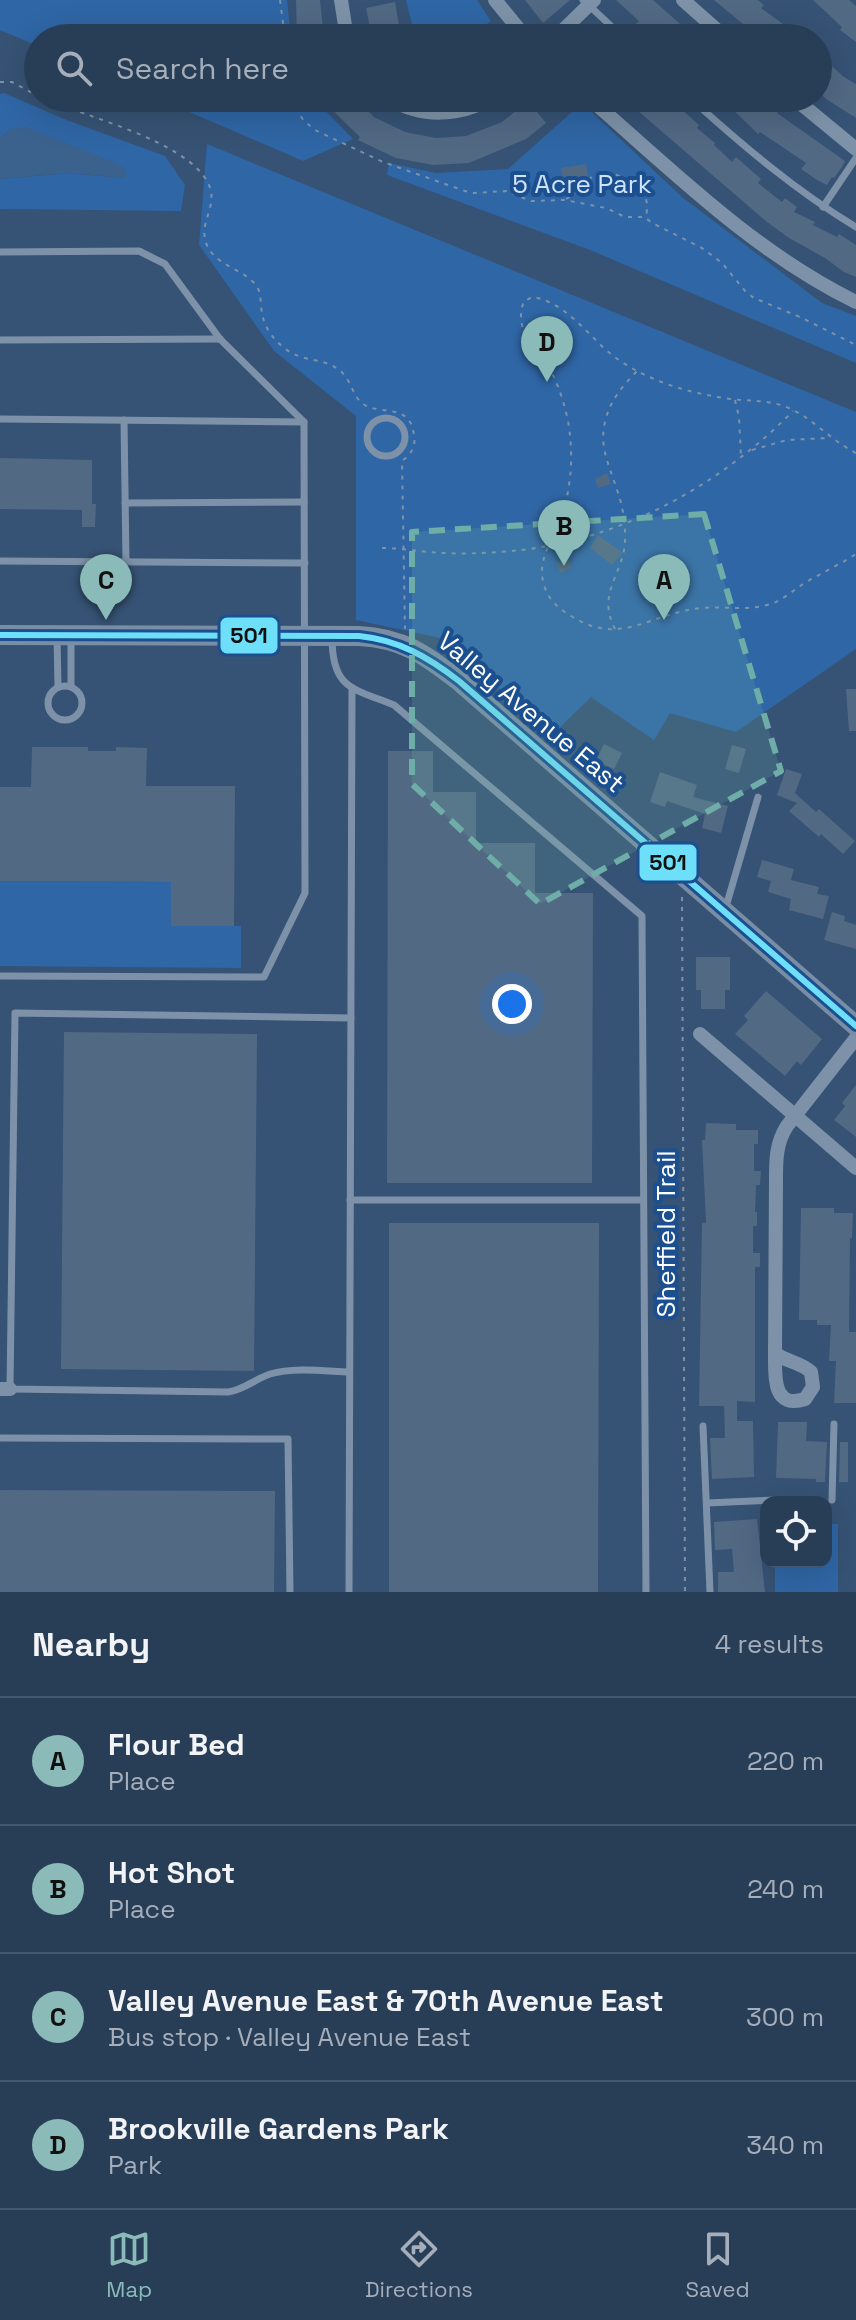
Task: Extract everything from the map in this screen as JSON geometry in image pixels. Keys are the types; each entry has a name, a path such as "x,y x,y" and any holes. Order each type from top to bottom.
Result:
{"main road":[{"name":"Valley Avenue East","path":"0,635 373,637 415,649 444,670 856,1026"}],"street":[{"path":"341,0 345,24"},
{"path":"495,0 515,24"},
{"path":"683,0 710,24"},
{"path":"568,24 589,2"},
{"path":"421,112 454,112"},
{"path":"605,112 733,225 785,262 856,302"},
{"path":"811,112 856,149"},
{"path":"700,1034 856,1168"},
{"path":"775,1353 777,1152 783,1132 856,1038"}],"lane":[{"path":"589,2 610,24"},
{"path":"706,112 784,179 856,227"},
{"path":"823,207 856,158"},
{"path":"0,252 139,251 165,264 220,339 304,422 305,563 305,893 264,977 0,976"},
{"path":"0,340 220,339"},
{"path":"0,419 304,422"},
{"path":"384,419 395,421 403,431 404,443 390,456 378,454 369,446 369,429 384,419"},
{"path":"124,420 126,562"},
{"path":"125,503 304,502"},
{"path":"0,561 305,563"},
{"path":"64,635 71,687 79,694 82,705 77,715 67,720 57,718 52,715 48,705 50,694 58,687 71,687"},
{"path":"58,687 64,635"},
{"path":"332,637 332,660 338,676 352,688 394,705 642,916 646,1592"},
{"path":"349,1592 352,688"},
{"path":"725,912 758,797"},
{"path":"349,1372 276,1373 228,1392 5,1389 15,1013 351,1018"},
{"path":"350,1200 642,1200"},
{"path":"832,1500 834,1424"},
{"path":"703,1426 710,1592"},
{"path":"0,1438 288,1439 290,1592"},
{"path":"707,1503 760,1501"}],"path":[{"path":"280,0 283,24"},
{"path":"0,82 12,82 24,88"},
{"path":"75,112 152,139 194,164 207,179 211,191 212,201 204,226 206,243 226,265 256,285 266,327 277,342 300,358 338,368 359,401 369,408 396,411 410,421 414,447 402,461 405,632 402,644"},
{"path":"298,112 315,130 383,162 465,191 506,191 536,201 565,200 606,208 625,217 646,217 702,248 722,263 754,298 856,345"},
{"path":"565,200 595,174 610,172 630,181 644,193 646,217"},
{"path":"856,453 794,410 769,401 682,390 637,371 598,344 554,304 533,297 524,301 521,315 523,329 552,373 570,435 568,491 561,517 543,559 542,578 549,598 563,611 580,621 615,630 700,608 768,605 856,554"},
{"path":"615,630 607,600 622,562 625,524 617,487 604,455 603,433 614,397 637,371"},
{"path":"735,399 741,458"},
{"path":"382,548 452,553 520,550 598,534 662,508 696,489 751,451 794,410"},
{"path":"751,451 787,440 831,438"},
{"name":"Sheffield Trail","path":"682,875 685,1592"}],"highlighted area":[{"path":"704,514 781,771 540,904 412,784 412,532"}],"green space":[{"path":"0,0 287,0 290,24 24,24 24,40 0,30"},
{"path":"406,0 477,0 491,21 487,24 412,24"},
{"path":"0,94 24,102 24,112 48,112 165,156 185,185 181,211 0,209 0,179 69,173 124,178 11,129 0,138"},
{"path":"189,112 327,112 353,139 303,161"},
{"name":"5 Acre Park","path":"572,112 592,112 682,197 822,303 856,316 856,363 590,250 387,175 389,163 436,173 508,169"},
{"path":"207,144 856,412 856,649 736,732 670,713 654,740 591,697 553,734 440,638 356,620 356,416 274,351 199,245"},
{"path":"0,881 171,882 171,926 241,926 241,968 0,966"},
{"path":"832,1524 838,1524 838,1592 775,1592 775,1568 832,1568"}],"shaded area":[{"path":"26,127 116,163 126,170 125,178 69,173 0,179 0,138 11,129"}],"building":[{"path":"296,0 320,0 323,24 297,24"},
{"path":"525,0 570,0 543,23"},
{"path":"616,0 653,0 680,24 636,24 639,21"},
{"path":"714,0 758,0 764,5 761,8 783,24 743,24"},
{"path":"813,0 849,0 856,6 856,42 840,30 842,27"},
{"path":"395,2 399,24 369,24 366,8"},
{"path":"832,66 856,84 856,118 832,103"},
{"path":"334,112 369,112 405,132 436,138 466,136 502,122 514,112 537,112 546,123 526,139 469,163 433,165 396,158 358,140 360,137"},
{"path":"639,112 685,112 732,162 736,157 761,179 758,183 782,202 785,198 797,207 794,212 815,222 813,225 837,237 839,234 856,245 856,277 767,222"},
{"path":"735,112 778,112 845,161 827,185 801,169 806,163 760,132 758,134"},
{"path":"586,164 588,176 575,178 577,190 565,192 561,168"},
{"path":"0,458 92,460 95,527 82,527 82,510 0,509"},
{"path":"607,473 611,484 598,488 595,479"},
{"path":"598,535 623,553 612,565 590,548"},
{"path":"568,559 572,568 560,573 556,563"},
{"path":"846,689 856,689 856,731 849,731"},
{"path":"604,744 622,753 614,769 596,761"},
{"path":"732,745 746,749 739,773 725,769"},
{"path":"32,747 88,747 88,751 116,751 116,747 147,748 146,786 235,786 234,926 171,926 171,882 0,881 0,787 31,787"},
{"path":"388,751 433,751 433,792 476,792 476,843 535,843 535,893 593,893 592,1183 387,1183"},
{"path":"786,769 802,774 795,793 816,812 819,809 855,841 843,854 789,811 797,803 777,795"},
{"path":"660,772 697,785 693,797 728,806 721,833 702,828 705,814 667,801 665,807 650,802"},
{"path":"762,860 794,869 791,880 819,887 817,894 829,896 823,919 789,910 791,899 768,892 771,881 757,877"},
{"path":"832,912 845,916 844,921 856,925 856,949 824,940"},
{"path":"696,957 730,957 730,990 725,990 725,1009 701,1009 701,990 696,990"},
{"path":"766,991 822,1039 801,1065 797,1061 785,1076 735,1034 748,1020 744,1016"},
{"path":"64,1032 257,1034 254,1371 61,1369"},
{"path":"856,1085 856,1137 834,1120"},
{"path":"706,1123 736,1124 736,1130 758,1130 758,1144 754,1144 754,1171 761,1171 760,1185 756,1185 757,1226 753,1226 753,1253 760,1253 760,1267 755,1267 755,1402 737,1401 737,1421 753,1421 754,1477 712,1479 710,1438 725,1438 724,1406 699,1406 702,1223 706,1223 702,1140 705,1140"},
{"path":"801,1208 834,1208 834,1213 853,1213 849,1332 856,1332 856,1403 834,1403 836,1361 829,1361 831,1325 817,1325 817,1320 799,1320"},
{"path":"389,1223 599,1223 598,1592 389,1592"},
{"path":"778,1422 807,1422 806,1441 827,1442 825,1482 776,1478"},
{"path":"840,1442 848,1442 848,1482 839,1482"},
{"path":"0,1490 275,1491 274,1592 0,1592"},
{"path":"757,1519 765,1592 718,1592 718,1572 734,1572 732,1549 715,1550 714,1522"}],"transit line":[{"name":"501","path":"0,635 359,636 387,641 412,651 459,681 856,1026"}],"place":[{"name":"Brookville Gardens Park","path":"547,382"},
{"name":"Hot Shot","path":"564,566"},
{"name":"Valley Avenue East & 70th Avenue East","path":"106,620"},
{"name":"Flour Bed","path":"664,620"}]}
